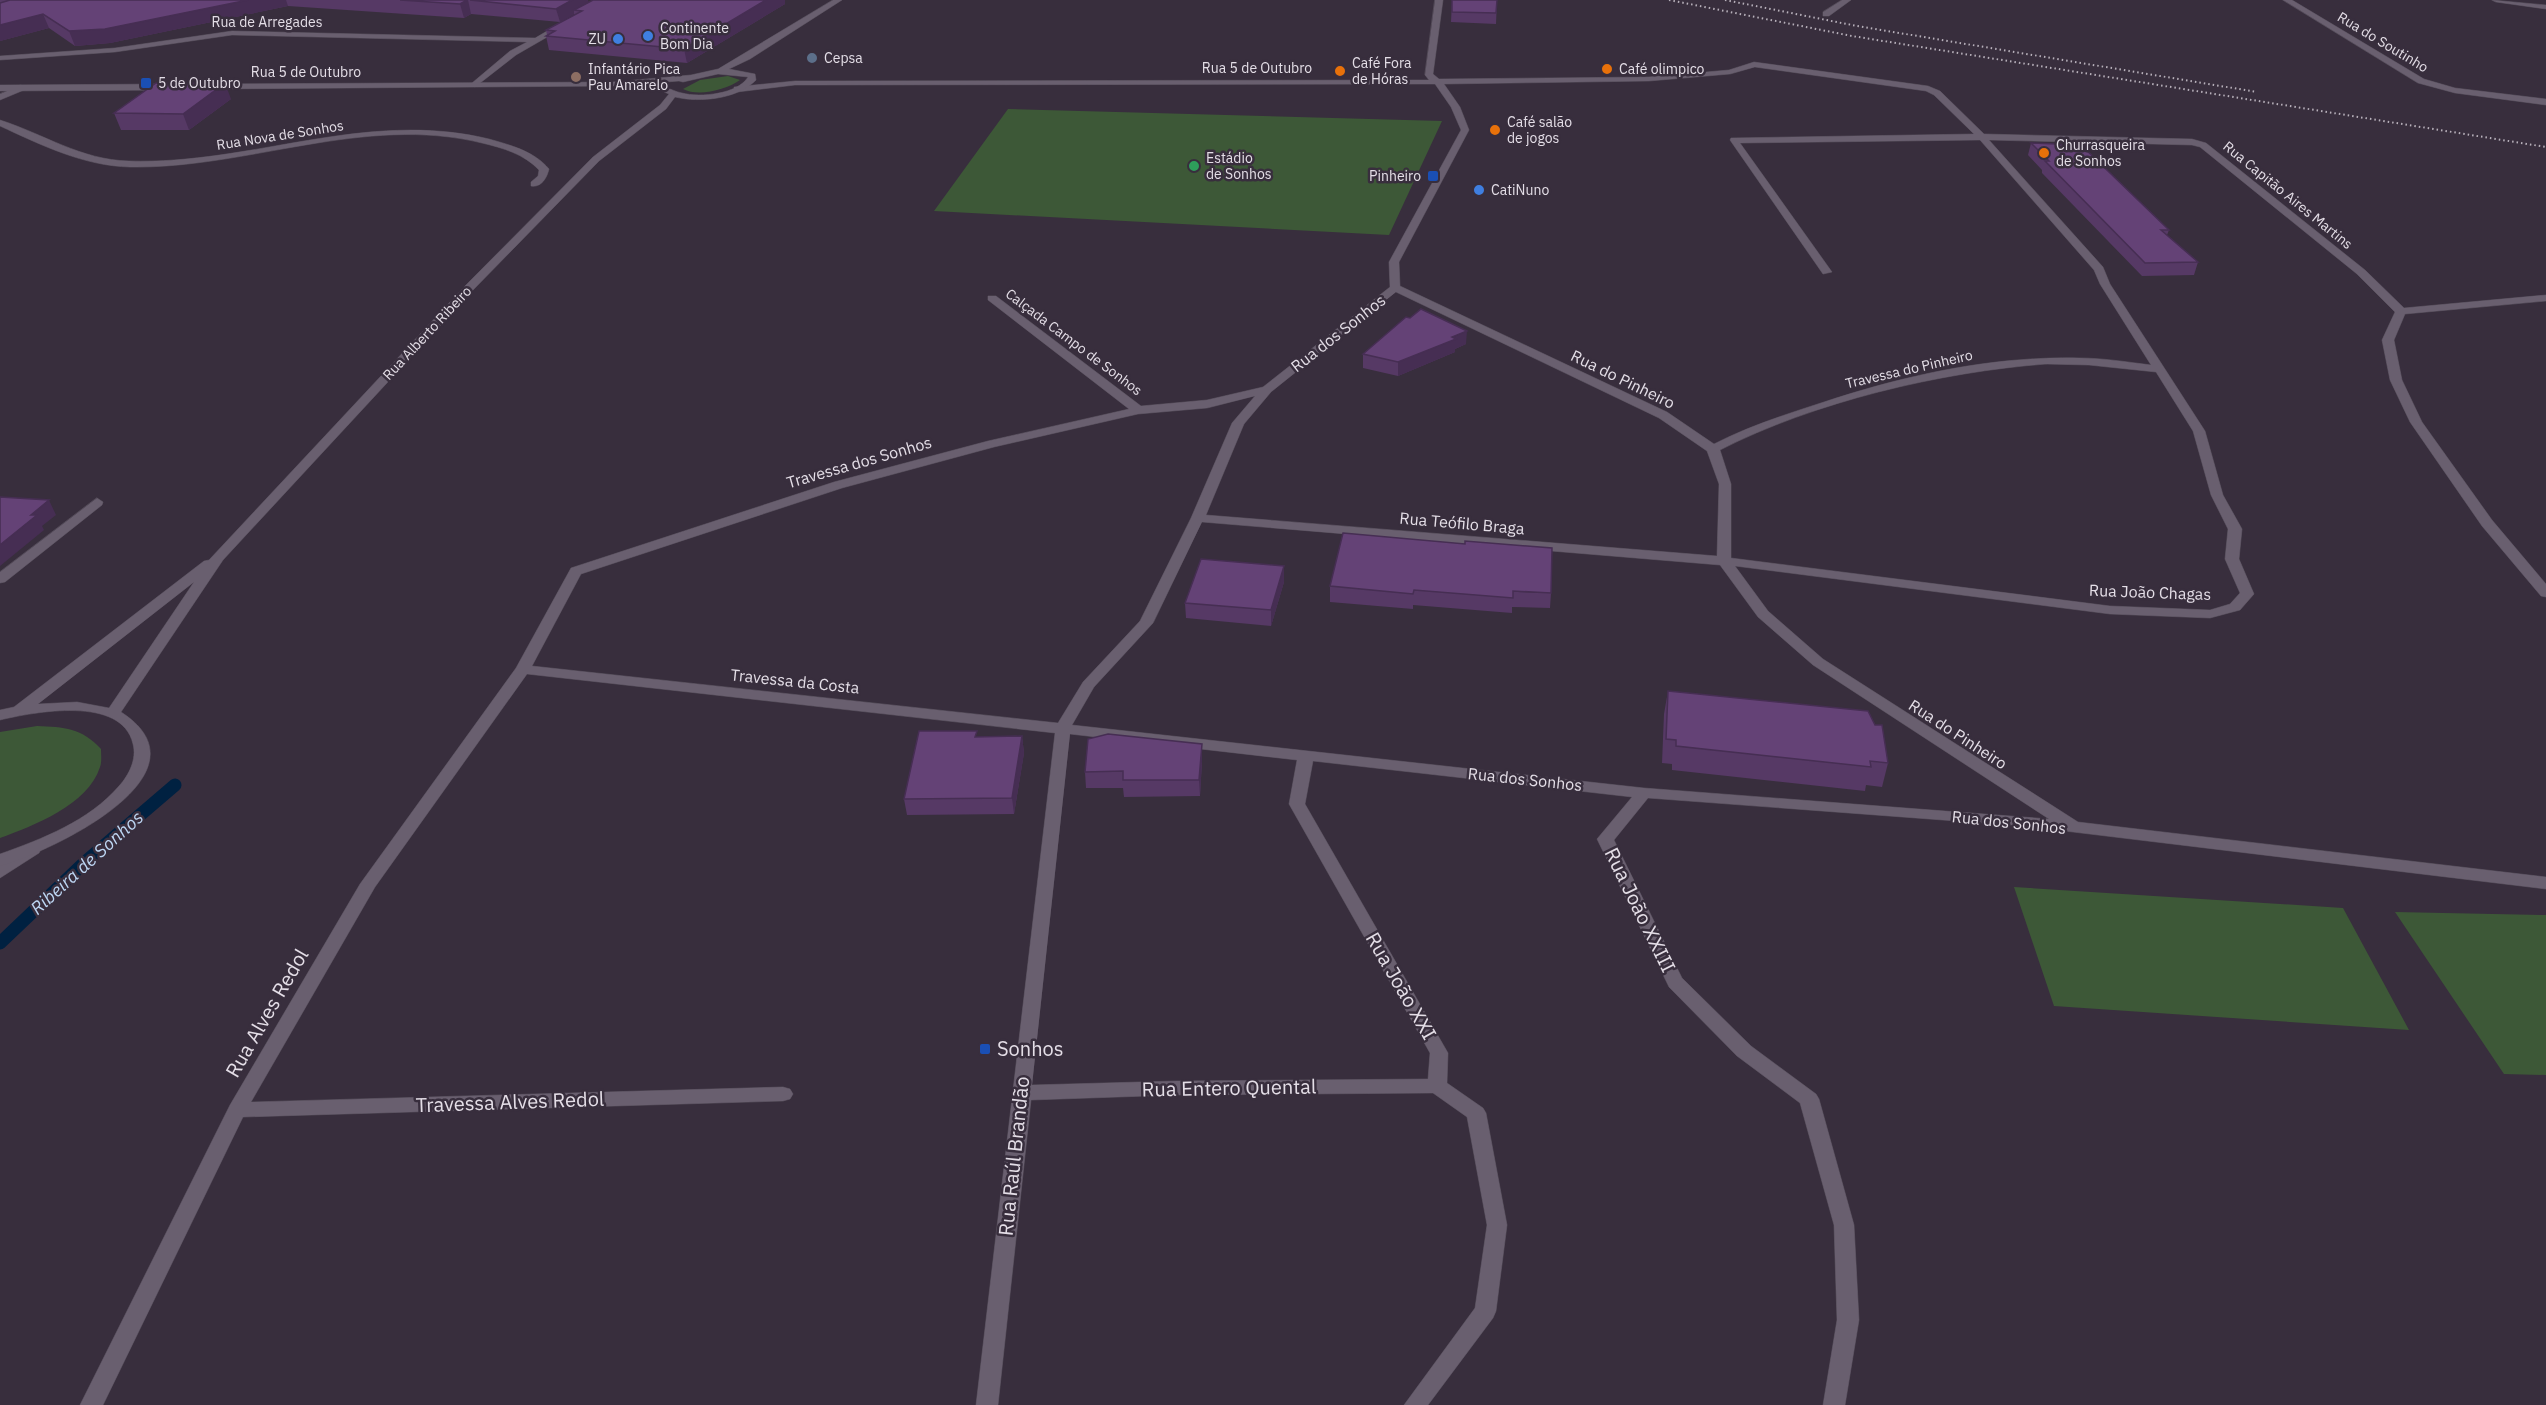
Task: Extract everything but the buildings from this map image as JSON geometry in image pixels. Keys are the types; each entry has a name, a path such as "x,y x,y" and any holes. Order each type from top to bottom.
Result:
{"street":[{"path":"692,77 709,73 747,57 838,0"},
{"path":"1395,288 1394,262 1465,130 1459,111 1438,82 1429,75 1439,0"},
{"path":"1826,14 1847,0"},
{"name":"Rua do Soutinho","path":"2287,0 2421,81 2435,87 2546,102"},
{"path":"2496,0 2546,7"},
{"path":"475,85 513,53 575,19"},
{"name":"Rua de Arregades","path":"0,58 115,51 232,33 535,40"},
{"path":"709,73 743,72 741,65 747,57"},
{"name":"Rua 5 de Outubro","path":"743,72 768,81 795,83 1438,82 1659,78 1730,72 1754,64 1928,89 1937,93 1982,137"},
{"path":"737,89 748,84 752,76"},
{"name":"Rua 5 de Outubro","path":"197,87 613,84 692,77"},
{"name":"Rua Alberto Ribeiro","path":"113,713 218,557 470,287 596,159 646,120 672,92 677,83 692,77"},
{"name":"Rua 5 de Outubro","path":"613,84 692,97 737,89 795,83"},
{"path":"0,88 186,87"},
{"path":"0,97 21,88"},
{"name":"Rua Alberto Ribeiro","path":"646,120 686,103 719,94"},
{"name":"Rua Nova de Sonhos","path":"0,123 58,150 95,161 129,164 199,161 401,131 445,132 481,138 535,159 544,169 543,177 534,184"},
{"name":"Rua Capitão Aires Martins","path":"1827,272 1734,140 1982,137 2192,142 2203,145 2361,272 2401,311"},
{"name":"Rua João Chagas","path":"1724,561 2110,610 2210,614 2235,607 2247,594 2232,559 2235,529 2217,495 2199,431 2157,369 2105,284 2099,269 1982,137"},
{"name":"Rua dos Sonhos","path":"1395,288 1267,390 1238,423 1198,518 1146,623 1088,686 1063,728 1644,793 2023,821 2546,882"},
{"name":"Rua do Pinheiro","path":"1395,288 1663,415 1713,449"},
{"name":"Calçada Campo de Sonhos","path":"992,298 1138,410"},
{"path":"2546,298 2401,311 2388,340 2396,380 2416,422 2487,523 2546,593"},
{"name":"Travessa do Pinheiro","path":"1713,449 1742,433 1862,393 1942,374 1997,366 2078,361 2157,369"},
{"name":"Travessa dos Sonhos","path":"523,669 576,571 838,485 992,444 1138,410 1207,404 1267,390"},
{"path":"1713,449 1725,484 1724,561"},
{"path":"0,579 97,502"},
{"name":"Rua Teófilo Braga","path":"1198,518 1724,561"},
{"name":"Rua Alberto Ribeiro","path":"20,710 218,557"},
{"name":"Rua do Pinheiro","path":"1724,561 1763,614 1818,662 2076,828"},
{"name":"Travessa da Costa","path":"523,669 1063,728"},
{"name":"Rua Alves Redol","path":"91,1405 237,1110 368,884 523,669"},
{"path":"0,715 56,706 87,707 113,713 134,727 143,748 136,773 114,800 79,827 33,849 0,860"},
{"name":"Rua Raúl Brandão","path":"987,1405 1063,728"},
{"name":"Rua João XXI","path":"1306,755 1297,804 1439,1053 1437,1086"},
{"name":"Rua João XXIII","path":"1644,793 1605,839 1675,982 1744,1051 1809,1099 1844,1225 1848,1320 1834,1405"},
{"path":"0,872 33,849"},
{"path":"1415,1405 1485,1311 1497,1225 1476,1113 1437,1086"},
{"name":"Rua Entero Quental","path":"1021,1093 1176,1088 1437,1086"},
{"name":"Travessa Alves Redol","path":"237,1110 783,1094"}],"green space":[{"path":"728,76 740,80 712,91 696,92 683,89 700,80"},
{"name":"Estádio de Sonhos","path":"1008,109 1442,121 1389,235 934,211"},
{"path":"37,726 64,728 87,737 101,749 100,767 94,780 72,803 43,820 0,838 0,732"},
{"path":"2014,887 2343,908 2409,1030 2054,1006"},
{"path":"2395,912 2546,915 2546,1075 2504,1074"}],"waterway":[{"name":"Ribeira de Sonhos","path":"0,943 84,863 175,785"}],"railway":[{"path":"1669,0 1852,36 2546,147"},
{"path":"1725,0 1857,26 2257,92"}],"place":[{"name":"Continente Bom Dia","path":"648,36"},
{"name":"ZU","path":"618,39"},
{"name":"Cepsa","path":"812,58"},
{"name":"Café olimpico","path":"1607,69"},
{"name":"Café Fora de Hóras","path":"1340,71"},
{"name":"Infantário Pica Pau Amarelo","path":"576,77"},
{"name":"5 de Outubro","path":"146,83"},
{"name":"Café salão de jogos","path":"1495,130"},
{"name":"Churrasqueira de Sonhos","path":"2044,153"},
{"name":"Estádio de Sonhos","path":"1194,166"},
{"name":"Pinheiro","path":"1433,176"},
{"name":"CatiNuno","path":"1479,190"},
{"name":"Sonhos","path":"985,1049"}]}
